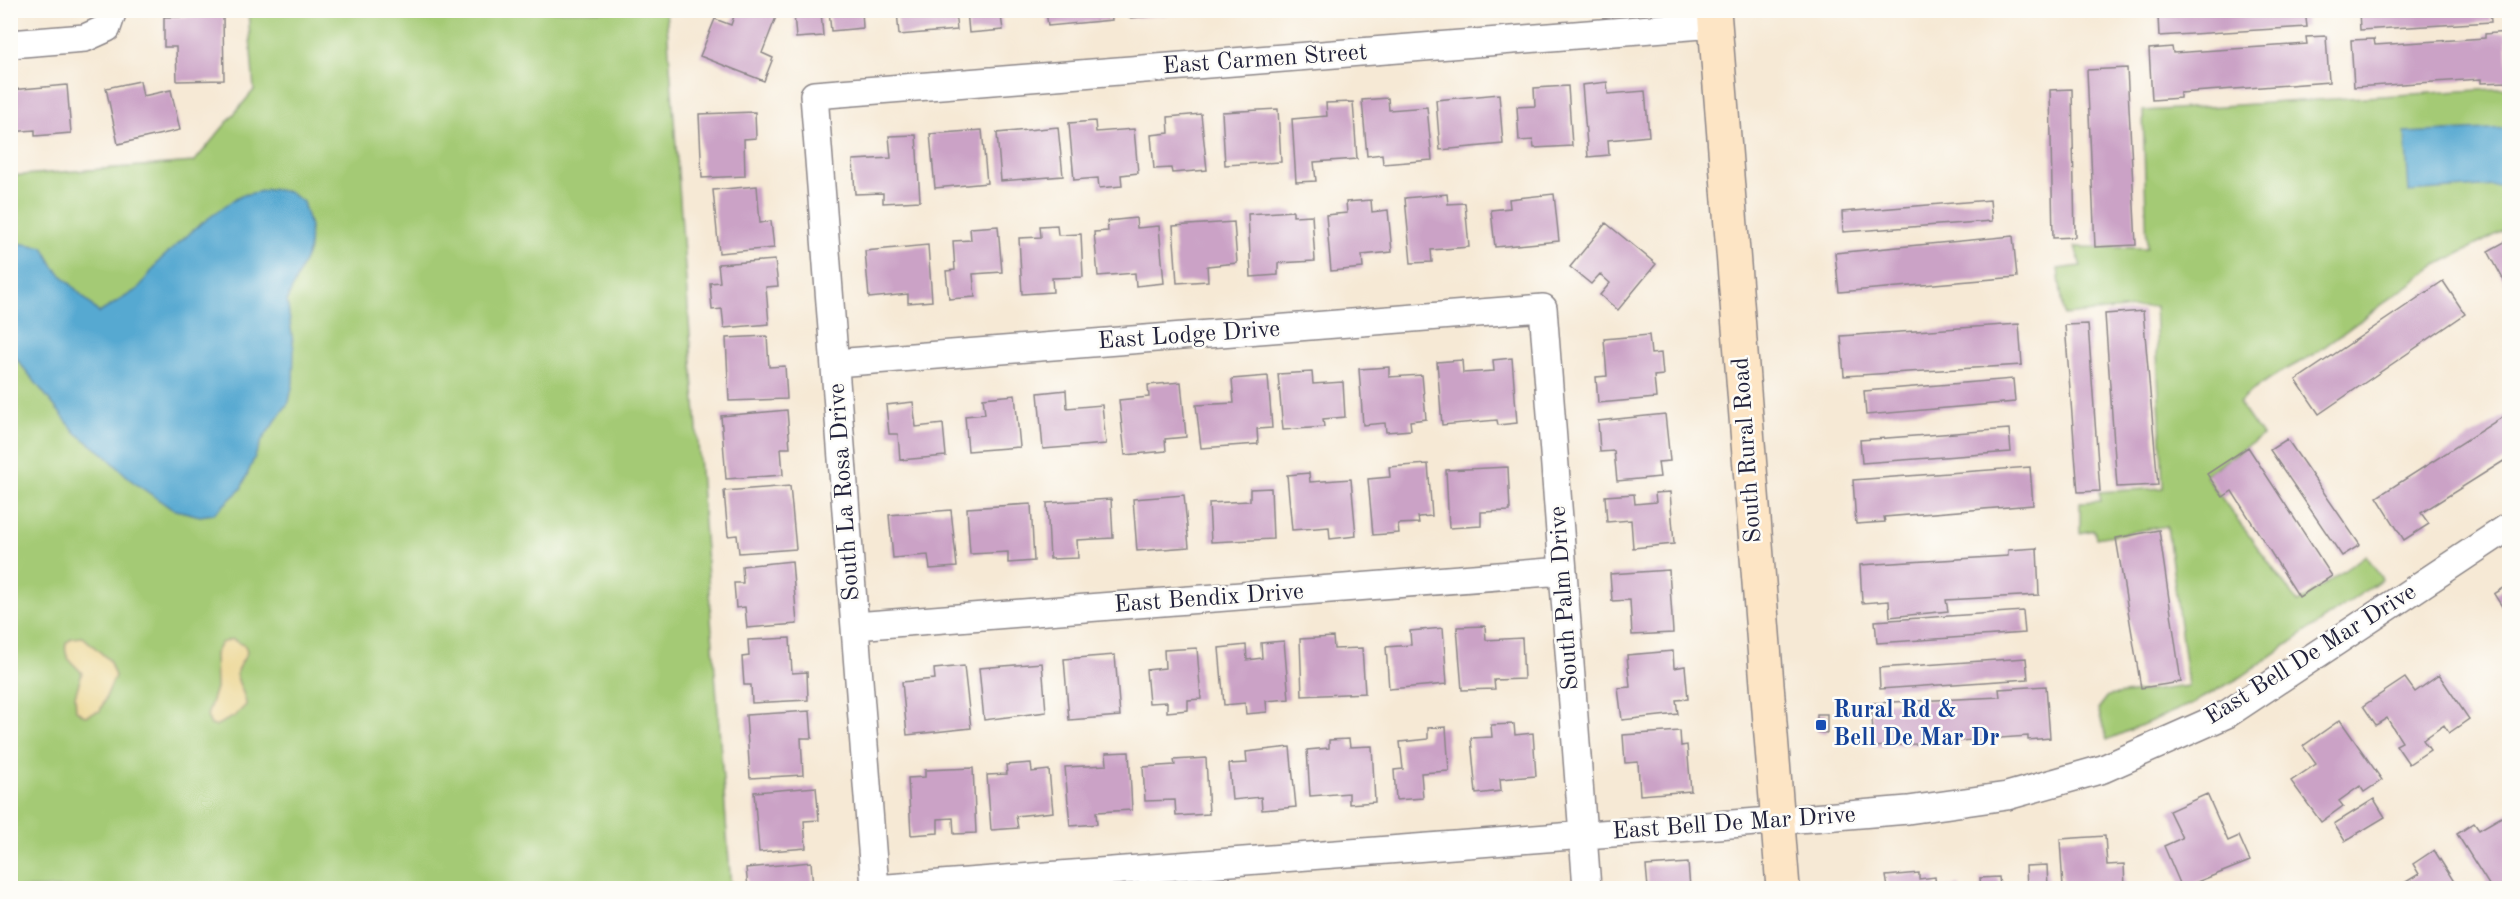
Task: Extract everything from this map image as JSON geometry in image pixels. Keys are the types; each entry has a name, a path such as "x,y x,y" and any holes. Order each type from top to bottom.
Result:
{"main road":[{"name":"South Rural Road","path":"1715,17 1783,888"}],"street":[{"name":"East Carmen Street","path":"814,95 1715,17"},
{"path":"10,44 85,38 110,19"},
{"name":"South La Rosa Drive","path":"814,95 875,888"},
{"name":"East Lodge Drive","path":"835,363 1543,308"},
{"name":"South Palm Drive","path":"1543,308 1587,888"},
{"name":"East Bell De Mar Drive","path":"888,888 1035,883 1583,835 1778,821 1956,805 2007,796 2103,769 2227,714 2510,525"},
{"name":"East Bendix Drive","path":"855,626 1563,571"}],"green space":[{"path":"248,11 666,11 731,888 11,888 10,176 194,162 254,90"},
{"path":"2509,88 2509,228 2435,266 2313,355 2251,391 2239,403 2262,436 2205,475 2298,603 2366,555 2382,579 2241,677 2191,704 2107,740 2098,709 2108,696 2188,686 2167,526 2096,538 2094,530 2080,533 2080,502 2101,501 2099,492 2163,488 2155,306 2064,315 2058,269 2081,266 2075,247 2147,248 2143,111"}],"sand":[{"path":"83,637 109,660 115,676 100,711 85,716 76,710 75,696 82,673 70,660 65,648 66,643 72,638"},
{"path":"232,639 245,646 247,652 237,674 246,705 235,716 215,726 211,725 207,716 216,688 215,654 221,643"}],"water":[{"path":"2509,128 2509,185 2409,192 2405,133"},
{"path":"272,189 289,192 303,202 310,226 309,250 287,300 294,350 293,383 289,402 262,440 241,489 214,514 200,516 172,509 132,481 104,454 76,433 11,350 11,248 18,243 43,247 55,268 99,313 138,289 160,260 198,226 232,201 243,195"}],"building":[{"path":"736,10 758,10 776,17 762,53 773,58 764,81 700,56 715,19 731,25"},
{"path":"829,10 862,10 863,28 831,31"},
{"path":"897,10 955,10 957,30 899,35"},
{"path":"967,10 1033,10 1033,13 1001,16 1003,30 969,33"},
{"path":"1046,10 1111,10 1112,20 1048,26"},
{"path":"1128,10 1180,10 1180,14 1129,18"},
{"path":"2235,10 2305,10 2307,27 2159,36 2158,16"},
{"path":"2359,10 2490,10 2491,22 2360,30"},
{"path":"821,11 823,36 796,38 794,13"},
{"path":"223,16 224,80 177,81 176,47 164,47 164,17"},
{"path":"2506,32 2509,82 2481,83 2481,79 2354,87 2351,40 2374,39 2375,45 2485,38 2485,34"},
{"path":"2326,36 2329,82 2180,93 2180,98 2152,100 2149,49 2172,47 2173,53 2307,44 2306,37"},
{"path":"2127,68 2136,245 2095,247 2087,70"},
{"path":"140,81 143,96 171,90 180,130 118,144 106,88"},
{"path":"1607,82 1608,94 1645,91 1649,136 1608,140 1609,155 1588,157 1582,85"},
{"path":"67,85 71,133 35,136 35,130 10,132 10,90"},
{"path":"1568,86 1572,146 1534,148 1533,140 1519,141 1517,107 1535,106 1534,88"},
{"path":"2072,89 2075,237 2053,238 2050,90"},
{"path":"1499,94 1503,144 1440,150 1436,100"},
{"path":"1388,98 1389,110 1427,107 1432,160 1383,164 1382,154 1367,156 1362,100"},
{"path":"1353,102 1357,159 1314,162 1316,181 1296,182 1292,119 1327,116 1326,103"},
{"path":"1278,109 1281,162 1225,165 1222,112"},
{"path":"755,112 756,138 744,139 745,176 702,178 699,114"},
{"path":"1201,114 1207,170 1172,173 1171,168 1154,169 1151,135 1169,133 1168,117"},
{"path":"1095,121 1096,132 1134,129 1138,173 1121,175 1122,186 1099,188 1098,178 1074,180 1069,123"},
{"path":"1058,127 1063,176 1001,181 997,133"},
{"path":"982,130 987,183 935,188 930,134"},
{"path":"916,135 920,201 883,203 883,193 855,194 853,160 891,158 889,136"},
{"path":"757,186 760,223 771,221 774,248 719,253 713,190"},
{"path":"1447,194 1448,204 1465,203 1469,247 1431,250 1432,262 1411,263 1405,198"},
{"path":"1554,194 1559,241 1495,247 1491,210 1510,208 1509,199"},
{"path":"1371,200 1372,212 1388,210 1392,252 1362,255 1363,268 1331,271 1326,215 1347,213 1346,202"},
{"path":"1990,200 1992,221 1843,232 1842,212"},
{"path":"1293,211 1293,216 1312,215 1315,261 1278,263 1278,275 1251,277 1248,214"},
{"path":"1136,218 1137,228 1159,226 1164,283 1136,286 1135,273 1098,276 1094,232 1108,231 1107,221"},
{"path":"1234,222 1237,263 1207,266 1208,281 1177,283 1173,226"},
{"path":"1606,223 1656,264 1618,310 1600,295 1610,283 1600,274 1591,284 1570,267"},
{"path":"1057,225 1058,235 1081,234 1083,277 1052,278 1053,292 1022,294 1019,238 1041,237 1040,226"},
{"path":"998,226 1002,272 973,274 975,297 949,299 946,271 955,270 953,241 971,240 970,228"},
{"path":"2013,236 2017,277 1839,292 1835,253"},
{"path":"2510,239 2510,292 2488,251"},
{"path":"928,245 932,301 908,303 908,294 869,298 865,251"},
{"path":"775,260 778,286 766,287 769,324 724,328 722,309 712,310 710,283 720,282 718,264"},
{"path":"2443,281 2465,314 2319,414 2296,380"},
{"path":"2143,311 2158,485 2117,487 2105,314"},
{"path":"2019,324 2022,365 1844,376 1841,336"},
{"path":"2088,324 2100,491 2078,492 2065,325"},
{"path":"1649,335 1651,354 1661,353 1663,375 1654,376 1656,398 1598,403 1596,377 1607,376 1604,339"},
{"path":"767,336 769,367 785,366 787,399 729,401 726,338"},
{"path":"1512,358 1517,423 1498,425 1497,420 1442,425 1437,362 1462,360 1463,373 1494,371 1493,360"},
{"path":"1389,367 1389,377 1422,375 1426,419 1410,421 1411,430 1386,432 1385,423 1363,425 1359,369"},
{"path":"1312,372 1313,384 1343,382 1345,417 1323,419 1324,427 1283,430 1278,374"},
{"path":"1268,376 1272,428 1257,429 1258,444 1201,448 1196,405 1234,403 1232,379"},
{"path":"2013,379 2015,402 1866,415 1864,391"},
{"path":"1181,382 1186,437 1165,439 1166,451 1125,455 1119,400 1149,397 1148,385"},
{"path":"1066,390 1067,408 1102,405 1106,444 1043,449 1038,393"},
{"path":"1015,395 1020,447 968,451 965,416 985,414 983,398"},
{"path":"913,402 916,427 943,424 946,456 900,460 898,434 889,434 886,405"},
{"path":"787,410 790,448 781,448 783,475 726,479 721,416"},
{"path":"2510,412 2510,457 2421,513 2429,524 2404,540 2377,497"},
{"path":"1665,414 1670,461 1658,462 1660,477 1617,481 1614,451 1600,452 1598,421"},
{"path":"2009,429 2011,452 1862,463 1860,440"},
{"path":"2287,439 2360,545 2342,556 2270,450"},
{"path":"2248,447 2332,576 2299,597 2232,491 2223,497 2207,474"},
{"path":"1428,464 1432,516 1418,517 1419,523 1398,524 1399,533 1373,535 1368,479 1390,477 1389,467"},
{"path":"1508,467 1510,511 1481,512 1481,526 1449,528 1446,470"},
{"path":"2030,467 2033,505 1884,517 1885,522 1856,524 1853,480"},
{"path":"1309,473 1310,482 1351,479 1356,536 1330,539 1329,527 1292,530 1287,475"},
{"path":"790,486 796,549 739,553 737,535 728,536 724,491"},
{"path":"1271,488 1273,539 1211,542 1209,503 1250,501 1250,489"},
{"path":"1670,492 1674,544 1633,548 1631,520 1607,522 1605,496 1634,494 1635,504 1656,502 1655,493"},
{"path":"1184,495 1189,547 1137,551 1133,499"},
{"path":"1111,499 1113,538 1077,540 1078,558 1050,559 1047,503"},
{"path":"1031,504 1034,561 1008,563 1008,552 970,554 967,508"},
{"path":"951,510 957,567 930,569 928,555 893,558 889,515"},
{"path":"2159,530 2181,682 2141,688 2116,538"},
{"path":"2037,548 2039,595 1946,600 1948,611 1890,617 1889,601 1862,603 1860,565 2008,556 2008,550"},
{"path":"792,561 797,624 747,628 745,607 736,608 734,583 743,583 742,566"},
{"path":"1669,570 1673,633 1632,635 1630,600 1612,601 1610,574"},
{"path":"2510,584 2510,619 2494,594"},
{"path":"2023,611 2025,633 1877,643 1875,621"},
{"path":"1485,626 1486,640 1522,638 1524,679 1494,680 1495,689 1462,690 1457,627"},
{"path":"1443,628 1447,684 1389,689 1386,647 1411,645 1410,631"},
{"path":"1333,637 1334,649 1362,648 1365,693 1302,696 1300,639"},
{"path":"790,638 792,673 807,672 808,700 752,703 751,685 744,685 742,657 749,656 748,640"},
{"path":"1284,641 1289,699 1266,701 1267,712 1246,714 1245,703 1224,705 1219,648 1246,645 1247,660 1262,658 1261,643"},
{"path":"1197,648 1201,699 1188,700 1188,710 1167,712 1167,702 1149,703 1146,670 1165,668 1164,650"},
{"path":"1673,651 1674,668 1685,666 1688,699 1676,700 1678,714 1622,720 1618,688 1630,687 1627,655"},
{"path":"1115,655 1120,716 1069,720 1064,659"},
{"path":"2026,658 2028,679 1880,689 1879,668"},
{"path":"1042,663 1046,712 984,720 979,668"},
{"path":"964,666 971,728 907,735 902,682 935,679 934,669"},
{"path":"2439,675 2469,719 2449,733 2444,725 2423,740 2430,750 2409,764 2396,745 2402,742 2387,718 2376,725 2363,706 2405,678 2415,692"},
{"path":"2046,686 2050,738 2028,740 2028,736 1874,747 1871,703 2000,697 1999,689"},
{"path":"810,711 812,738 801,738 803,775 750,778 746,715"},
{"path":"1817,714 1827,714 1827,733 1817,732"},
{"path":"2340,720 2382,780 2364,792 2360,786 2339,801 2343,806 2321,822 2291,781 2316,764 2303,746"},
{"path":"1514,724 1515,735 1533,733 1536,776 1500,779 1501,791 1476,794 1471,738 1492,737 1491,725"},
{"path":"1446,727 1449,771 1421,773 1423,798 1396,800 1394,770 1403,769 1400,742 1428,739 1428,728"},
{"path":"1680,731 1681,746 1687,745 1691,791 1640,795 1638,762 1625,763 1623,735"},
{"path":"1349,739 1350,747 1372,746 1375,802 1349,804 1349,793 1310,796 1307,750 1329,748 1329,740"},
{"path":"1290,747 1296,807 1262,810 1261,797 1232,800 1229,764 1247,763 1246,752"},
{"path":"1129,752 1132,810 1096,812 1097,824 1070,826 1065,767 1107,765 1106,753"},
{"path":"1206,758 1209,814 1176,816 1175,800 1145,801 1143,767 1175,765 1174,760"},
{"path":"1031,763 1032,772 1049,770 1053,812 1016,816 1018,828 991,830 987,775 1007,774 1006,765"},
{"path":"973,768 976,833 954,834 953,818 938,819 938,833 911,835 908,778 925,777 925,770"},
{"path":"816,787 819,820 804,821 806,848 759,852 754,792"},
{"path":"2207,794 2228,841 2239,836 2250,861 2182,888 2164,846 2182,838 2169,811"},
{"path":"2374,799 2385,817 2345,841 2334,824"},
{"path":"2510,812 2510,888 2491,888 2457,834 2474,823 2479,830"},
{"path":"2105,836 2107,865 2124,864 2125,888 2063,888 2060,839"},
{"path":"2434,850 2458,888 2396,888 2419,874 2413,864"},
{"path":"811,862 813,888 748,888 746,868"},
{"path":"1688,863 1690,888 1648,888 1646,866"},
{"path":"2047,865 2048,888 2027,888 2026,866"},
{"path":"1919,873 1919,879 1935,877 1936,888 1888,888 1886,876"},
{"path":"1999,877 2000,888 1981,888 1980,878"},
{"path":"1960,885 1960,888 1942,888 1942,887"}],"place":[{"name":"Rural Rd & Bell De Mar Dr","path":"1821,725"}]}
